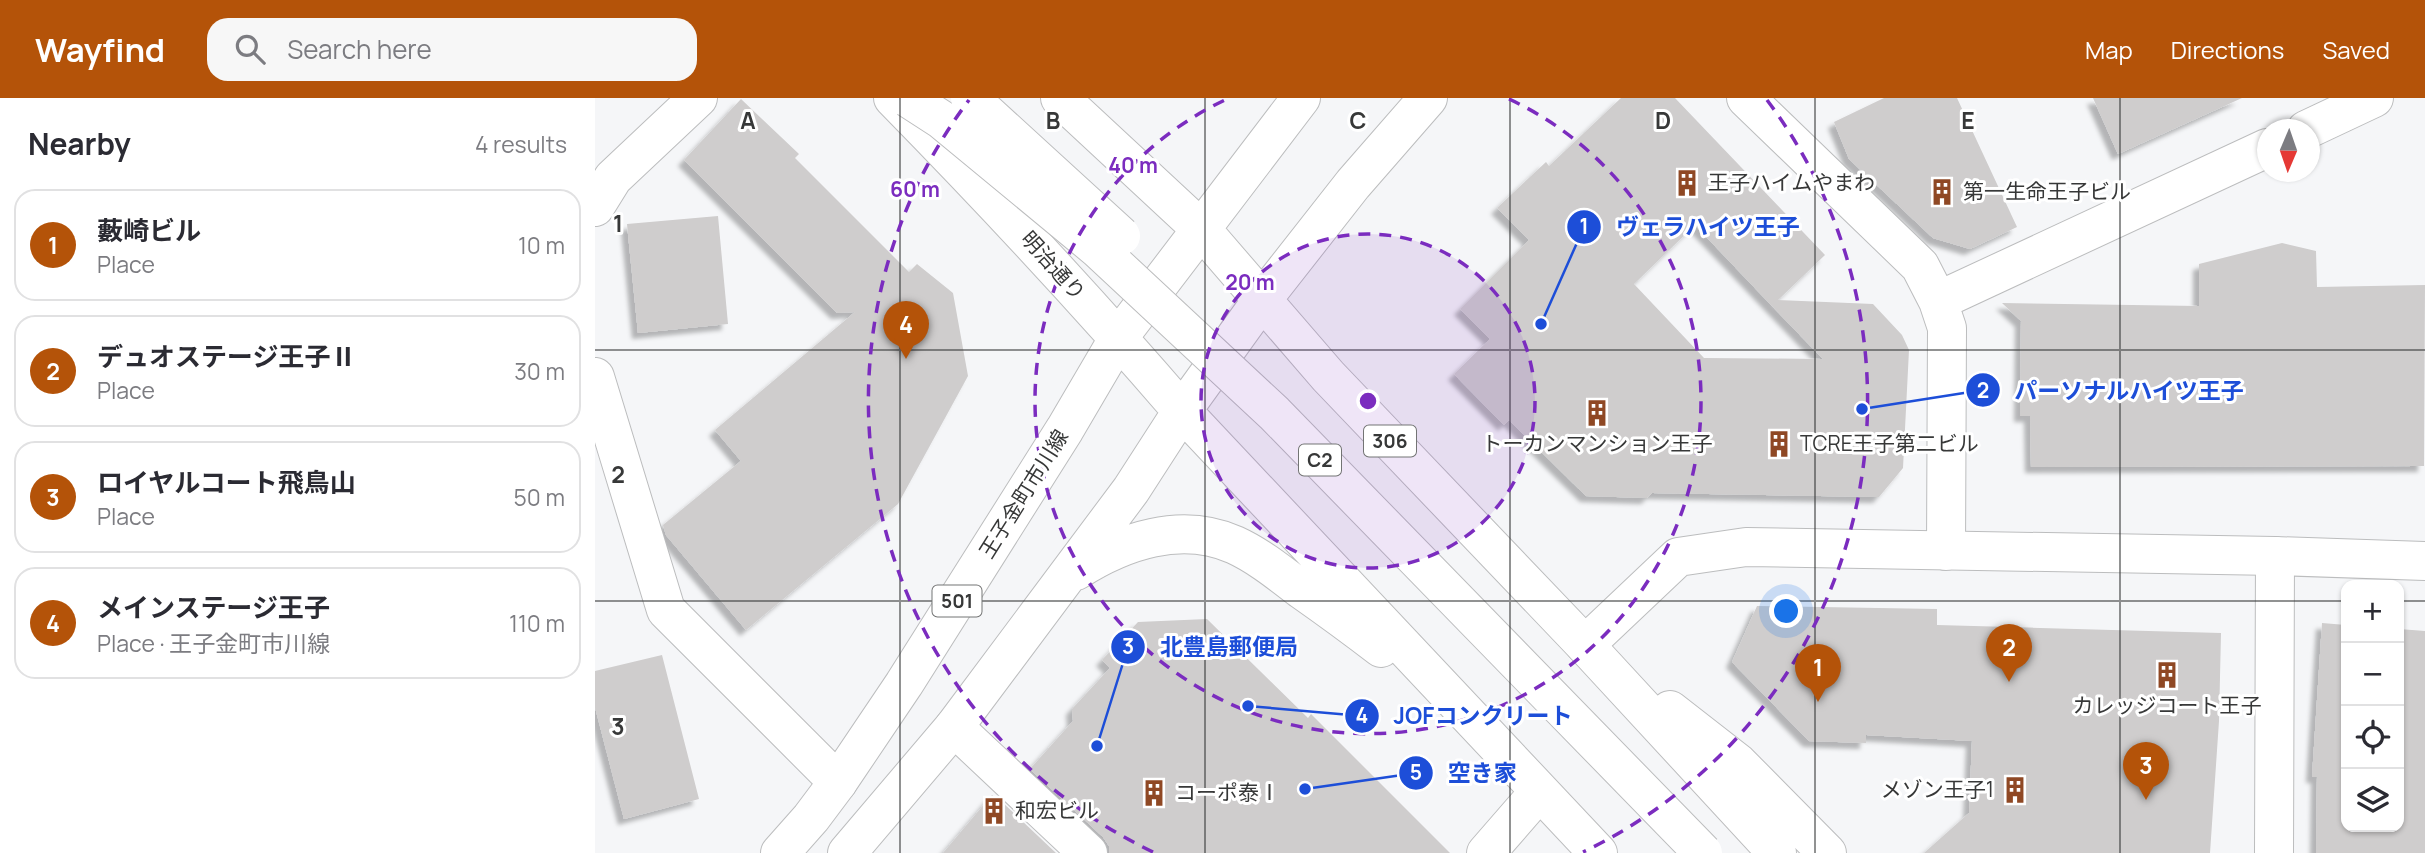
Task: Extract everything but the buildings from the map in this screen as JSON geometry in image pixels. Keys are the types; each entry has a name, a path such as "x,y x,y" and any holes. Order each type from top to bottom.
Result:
{"main road":[{"path":"595,207 613,178 698,98"},
{"name":"明治通り","path":"893,98 990,197 1119,337 1182,411 1460,707"},
{"name":"C2","path":"908,98 942,120 1098,249 1274,413 1703,853"},
{"name":"C2","path":"970,98 1329,433 1732,853"},
{"name":"306","path":"1060,98 1202,230 1328,376 1585,645 1777,853"},
{"name":"501","path":"1119,337 1301,98"},
{"path":"847,853 954,727 1131,490 1182,411 1262,300 1353,184 1428,98"},
{"path":"1746,98 1920,265 1938,301 1947,328 1946,551"},
{"path":"2320,123 2374,98"},
{"path":"1938,301 2257,153"},
{"name":"王子金町市川線","path":"780,853 838,782 904,684 1065,429 1119,337"},
{"path":"595,377 666,610 838,782"},
{"path":"1066,577 1100,556 1134,542 1174,535 1217,539 1235,545 1276,570 1460,707 1598,853"},
{"path":"1585,645 1678,557 1746,547 2275,555 2425,561"},
{"path":"2274,853 2275,555"},
{"name":"306","path":"1585,645 1738,763 1827,853"},
{"path":"954,727 1087,853"},
{"path":"1486,853 1539,792"},
{"path":"1539,792 1580,853"}],"place":[{"name":"王子ハイムやまわ","path":"1687,183"},
{"name":"第一生命王子ビル","path":"1942,192"},
{"name":"ヴェラハイツ王子","path":"1541,324"},
{"name":"メインステージ王子","path":"906,359"},
{"name":"パーソナルハイツ王子","path":"1862,409"},
{"name":"トーカンマンション王子","path":"1597,413"},
{"name":"TCRE王子第二ビル","path":"1779,444"},
{"name":"カレッジコート王子","path":"2167,675"},
{"name":"デュオステージ王子Ⅱ","path":"2009,682"},
{"name":"藪崎ビル","path":"1818,702"},
{"name":"JOFコンクリート","path":"1248,706"},
{"name":"北豊島郵便局","path":"1097,746"},
{"name":"空き家","path":"1305,789"},
{"name":"メゾン王子1","path":"2015,790"},
{"name":"コーポ泰Ⅰ","path":"1154,793"},
{"name":"ロイヤルコート飛鳥山","path":"2146,800"},
{"name":"和宏ビル","path":"994,811"}]}
